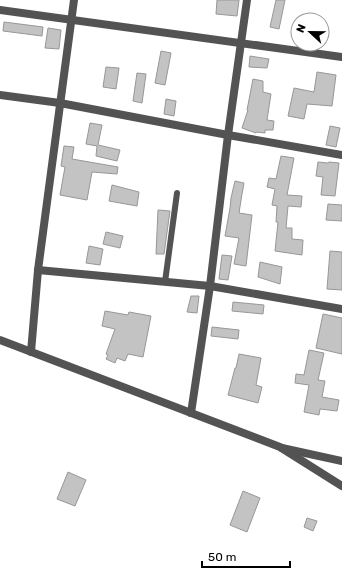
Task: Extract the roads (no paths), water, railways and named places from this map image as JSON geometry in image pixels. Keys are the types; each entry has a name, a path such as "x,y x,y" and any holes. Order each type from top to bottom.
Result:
{"street":[{"path":"31,352 38,270 74,0"},
{"path":"191,413 210,286 228,136 248,0"},
{"path":"0,10 342,57"},
{"path":"0,95 60,103 228,136 342,155"},
{"path":"38,270 210,286 342,309"},
{"path":"0,340 280,447 342,461"},
{"path":"280,447 342,486"}],"lane":[{"path":"165,282 177,193"}]}
